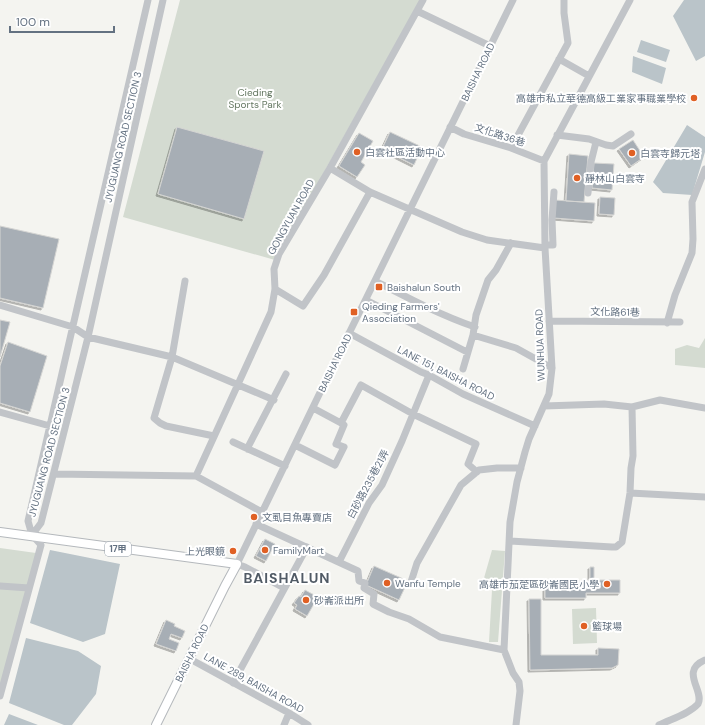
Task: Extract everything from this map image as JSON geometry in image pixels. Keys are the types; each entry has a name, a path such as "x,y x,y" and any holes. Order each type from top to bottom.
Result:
{"main road":[{"name":"17甲","path":"0,532 32,535 57,540 237,564"},
{"name":"BAISHA ROAD","path":"156,725 237,564"}],"street":[{"name":"JYUGUANG ROAD SECTION 3","path":"32,535 28,520 148,0"},
{"name":"JYUGUANG ROAD SECTION 3","path":"32,535 41,523 88,337 164,0"},
{"name":"GONGYUAN ROAD","path":"196,476 271,312 275,289 274,269 280,254 330,168 423,0"},
{"name":"BAISHA ROAD","path":"237,564 513,0"},
{"path":"511,148 568,43 564,13 564,0"},
{"name":"WUNHUA ROAD","path":"516,725 520,691 519,682 513,674 504,650 510,522 517,482 529,439 544,406 551,386 552,368 545,247 544,161 630,0"},
{"path":"417,11 490,46"},
{"path":"559,59 589,76"},
{"name":"文化路36巷","path":"450,127 464,134 511,148 544,161"},
{"path":"557,135 589,139 613,146 631,134"},
{"path":"588,193 591,162 596,142"},
{"path":"330,168 370,192 462,232 487,240 545,247 553,245 552,220 554,192"},
{"path":"667,323 675,295 692,253 692,202 705,169"},
{"path":"275,289 303,306 324,275 370,192"},
{"path":"463,369 473,335 476,315 488,280 496,270 511,243"},
{"path":"185,281 172,357 154,418 166,426 214,436"},
{"path":"375,281 431,310 475,326"},
{"path":"366,300 467,352"},
{"path":"0,305 73,327 88,337 172,357 274,400"},
{"name":"文化路61巷","path":"549,321 680,322"},
{"name":"LANE 151, BAISHA ROAD","path":"349,334 463,394 535,426"},
{"path":"473,335 516,348 552,368"},
{"path":"247,449 274,400 286,374"},
{"name":"白砂路235巷21弄","path":"339,562 369,502 382,485 429,375"},
{"path":"341,423 360,385 413,414 476,444 468,464 477,472"},
{"path":"544,406 604,404 632,407 660,400 705,408"},
{"path":"510,541 616,547 622,542 630,493 633,456 632,407"},
{"path":"295,445 334,465 344,447 336,444 344,425 313,408"},
{"path":"0,412 50,426"},
{"path":"233,442 284,466"},
{"path":"411,582 417,563 461,485 477,472 485,468 521,468"},
{"path":"54,474 196,476 262,512"},
{"path":"630,493 705,497"},
{"path":"256,524 358,571 359,581 365,583 364,588 374,594 373,604 389,612 409,619 440,637 504,650"},
{"path":"0,696 41,545 32,535"},
{"path":"233,683 307,547"},
{"path":"237,564 284,588"},
{"path":"0,586 30,588"},
{"name":"LANE 289, BAISHA ROAD","path":"190,659 308,725"},
{"path":"659,725 691,710 700,703 702,696 695,679 695,670 699,663 705,660"},
{"path":"284,725 289,713"}],"green space":[{"name":"Cieding Sports Park","path":"180,0 420,0 275,260 123,217"},
{"path":"705,338 705,368 675,365 675,349 687,345 699,348"},
{"path":"0,548 36,553 0,692"},
{"path":"492,550 505,551 498,642 489,642 492,590 484,578"},
{"name":"籃球場","path":"596,608 597,643 573,644 572,609"}],"shaded area":[{"path":"684,0 705,0 705,56 696,61 673,16"},
{"path":"641,40 670,50 666,62 637,52"},
{"path":"633,56 666,68 662,84 632,72"},
{"path":"687,125 705,137 705,152 692,195 663,193 653,182"},
{"path":"50,550 120,564 105,634 83,642 30,623"},
{"path":"26,638 78,651 101,666 96,694 72,725 64,725 9,703"},
{"path":"9,714 38,725 4,725"}],"building":[{"path":"177,127 264,151 244,219 158,194"},
{"path":"390,132 422,147 414,165 382,149"},
{"name":"白雲社區活動中心","path":"359,133 373,141 361,162 365,165 357,177 339,166"},
{"name":"白雲寺歸元塔","path":"633,140 644,157 631,166 619,149"},
{"name":"靜林山白雲寺","path":"569,154 588,156 584,202 566,201"},
{"path":"594,163 614,164 612,190 592,188"},
{"path":"600,197 615,198 614,215 599,214"},
{"path":"555,200 595,203 594,221 554,218"},
{"path":"0,226 59,239 43,308 0,298"},
{"path":"0,320 10,322 0,357"},
{"path":"8,342 47,356 30,412 0,403 0,366"},
{"name":"FamilyMart","path":"265,539 275,544 266,561 256,556"},
{"name":"Wanfu Temple","path":"374,566 408,581 399,600 366,585"},
{"path":"590,567 594,567 594,580 620,580 620,593 586,593 586,598 545,598 545,586 560,586 560,582 590,582"},
{"name":"砂崙派出所","path":"305,590 318,597 307,616 295,609 297,605 294,603 299,596 301,597"},
{"path":"529,599 541,599 541,655 598,655 598,648 619,649 618,665 612,668 530,670"},
{"path":"166,620 185,631 182,638 171,634 169,639 179,643 176,651 156,644"}],"place":[{"name":"高雄市私立華德高級工業家事職業學校","path":"694,98"},
{"name":"白雲社區活動中心","path":"357,152"},
{"name":"白雲寺歸元塔","path":"632,153"},
{"name":"靜林山白雲寺","path":"577,178"},
{"name":"Baishalun South","path":"379,287"},
{"name":"Qieding Farmers' Association","path":"354,312"},
{"name":"文虱目魚專賣店","path":"254,517"},
{"name":"FamilyMart","path":"265,550"},
{"name":"上光眼鏡","path":"233,551"},
{"name":"Wanfu Temple","path":"387,583"},
{"name":"高雄市茄萣區砂崙國民小學","path":"607,584"},
{"name":"砂崙派出所","path":"306,600"},
{"name":"籃球場","path":"584,626"}],"district":[{"name":"BAISHALUN","path":"287,578"}]}
